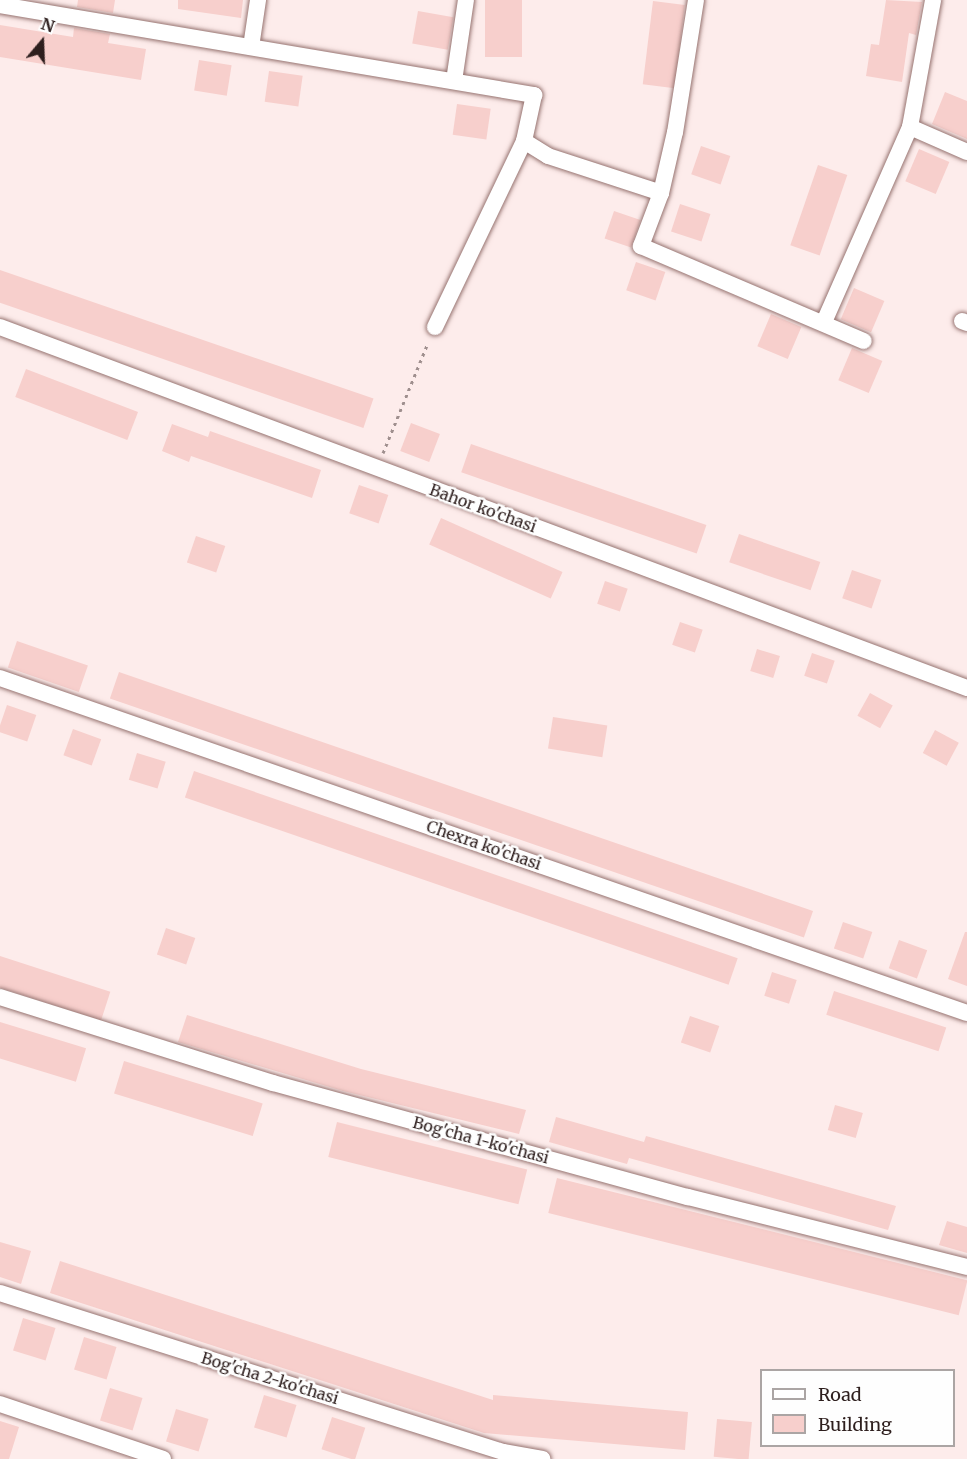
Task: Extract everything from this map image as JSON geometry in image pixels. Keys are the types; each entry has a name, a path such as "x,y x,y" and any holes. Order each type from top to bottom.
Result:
{"street":[{"path":"250,47 258,0"},
{"path":"454,81 466,0"},
{"path":"696,0 661,193 641,246 824,322 864,341"},
{"path":"824,322 910,127 933,0"},
{"path":"0,5 50,7 250,47 534,95 524,141 435,327"},
{"path":"910,127 967,152"},
{"path":"524,141 548,156 661,193"},
{"name":"Bahor ko'chasi","path":"0,327 967,687"},
{"name":"Chexra ko'chasi","path":"0,678 967,1013"},
{"name":"Bog'cha 1-ko'chasi","path":"0,997 273,1083 688,1197 967,1267"},
{"name":"Bog'cha 2-ko'chasi","path":"0,1293 502,1455 542,1459"},
{"path":"0,1404 163,1459"}],"path":[{"path":"376,468 435,327"}],"building":[{"path":"78,0 115,0 113,13 77,7"},
{"path":"178,0 243,0 241,18 178,9"},
{"path":"485,0 522,0 522,57 485,57"},
{"path":"886,0 922,2 916,35 909,33 902,82 866,76 871,44 879,45"},
{"path":"653,1 685,5 675,88 643,84"},
{"path":"418,11 453,17 448,50 412,43"},
{"path":"0,25 73,37 74,28 110,34 108,43 146,49 141,80 0,57"},
{"path":"199,60 232,65 227,96 194,91"},
{"path":"269,71 303,76 298,106 265,102"},
{"path":"945,92 967,101 967,139 932,124"},
{"path":"457,104 491,109 486,139 453,135"},
{"path":"701,146 730,156 721,184 691,174"},
{"path":"919,149 949,162 936,194 905,181"},
{"path":"818,165 847,175 820,255 790,245"},
{"path":"680,204 710,214 701,241 671,232"},
{"path":"614,211 640,220 631,248 605,238"},
{"path":"636,262 665,272 656,300 626,290"},
{"path":"0,270 373,399 363,428 0,303"},
{"path":"854,288 884,301 871,332 841,319"},
{"path":"771,314 801,327 788,359 757,346"},
{"path":"852,348 882,361 869,393 838,380"},
{"path":"26,369 138,412 127,440 15,397"},
{"path":"411,423 440,434 429,462 400,451"},
{"path":"172,424 208,437 210,431 321,470 312,498 191,456 189,462 162,451"},
{"path":"471,444 706,525 697,553 461,472"},
{"path":"359,485 388,495 379,523 349,513"},
{"path":"441,518 563,572 551,599 429,544"},
{"path":"739,534 820,562 811,590 729,562"},
{"path":"196,536 225,546 216,573 187,562"},
{"path":"852,570 881,580 872,608 842,598"},
{"path":"605,581 628,589 620,612 597,604"},
{"path":"680,622 703,630 695,653 672,645"},
{"path":"17,641 88,665 79,692 8,667"},
{"path":"757,649 780,656 773,678 750,671"},
{"path":"812,653 835,661 827,684 804,676"},
{"path":"119,672 813,911 804,937 110,698"},
{"path":"870,693 893,706 880,728 857,716"},
{"path":"7,705 36,715 27,742 0,732"},
{"path":"553,717 607,726 602,757 548,749"},
{"path":"73,729 101,739 92,766 63,755"},
{"path":"935,730 959,743 947,766 923,753"},
{"path":"137,753 166,762 158,789 129,780"},
{"path":"194,771 738,958 729,985 185,797"},
{"path":"843,922 872,932 863,959 834,948"},
{"path":"166,928 195,938 186,965 157,954"},
{"path":"965,932 967,932 967,986 948,979"},
{"path":"899,940 927,950 917,978 889,968"},
{"path":"0,956 110,992 101,1020 0,988"},
{"path":"772,972 797,980 789,1004 764,996"},
{"path":"834,991 946,1027 938,1051 826,1015"},
{"path":"187,1015 361,1069 526,1110 519,1134 343,1091 178,1042"},
{"path":"690,1016 719,1026 710,1053 681,1042"},
{"path":"0,1022 86,1048 76,1082 0,1059"},
{"path":"124,1061 263,1103 253,1136 114,1094"},
{"path":"835,1105 863,1113 856,1138 828,1130"},
{"path":"556,1117 644,1142 646,1136 896,1206 888,1230 629,1158 627,1164 549,1142"},
{"path":"337,1122 527,1169 518,1204 328,1157"},
{"path":"557,1178 967,1280 959,1315 548,1213"},
{"path":"947,1221 967,1227 967,1253 939,1245"},
{"path":"0,1242 31,1251 21,1284 0,1277"},
{"path":"60,1261 493,1400 493,1395 688,1412 685,1450 484,1433 50,1293"},
{"path":"23,1318 56,1328 46,1360 13,1351"},
{"path":"84,1337 117,1347 107,1379 74,1370"},
{"path":"110,1388 143,1398 133,1430 100,1421"},
{"path":"264,1395 297,1405 287,1437 254,1428"},
{"path":"176,1409 209,1419 199,1451 166,1442"},
{"path":"332,1417 365,1428 355,1459 321,1449"},
{"path":"717,1419 752,1422 749,1459 714,1457"},
{"path":"0,1421 19,1427 9,1459 0,1459"}]}
